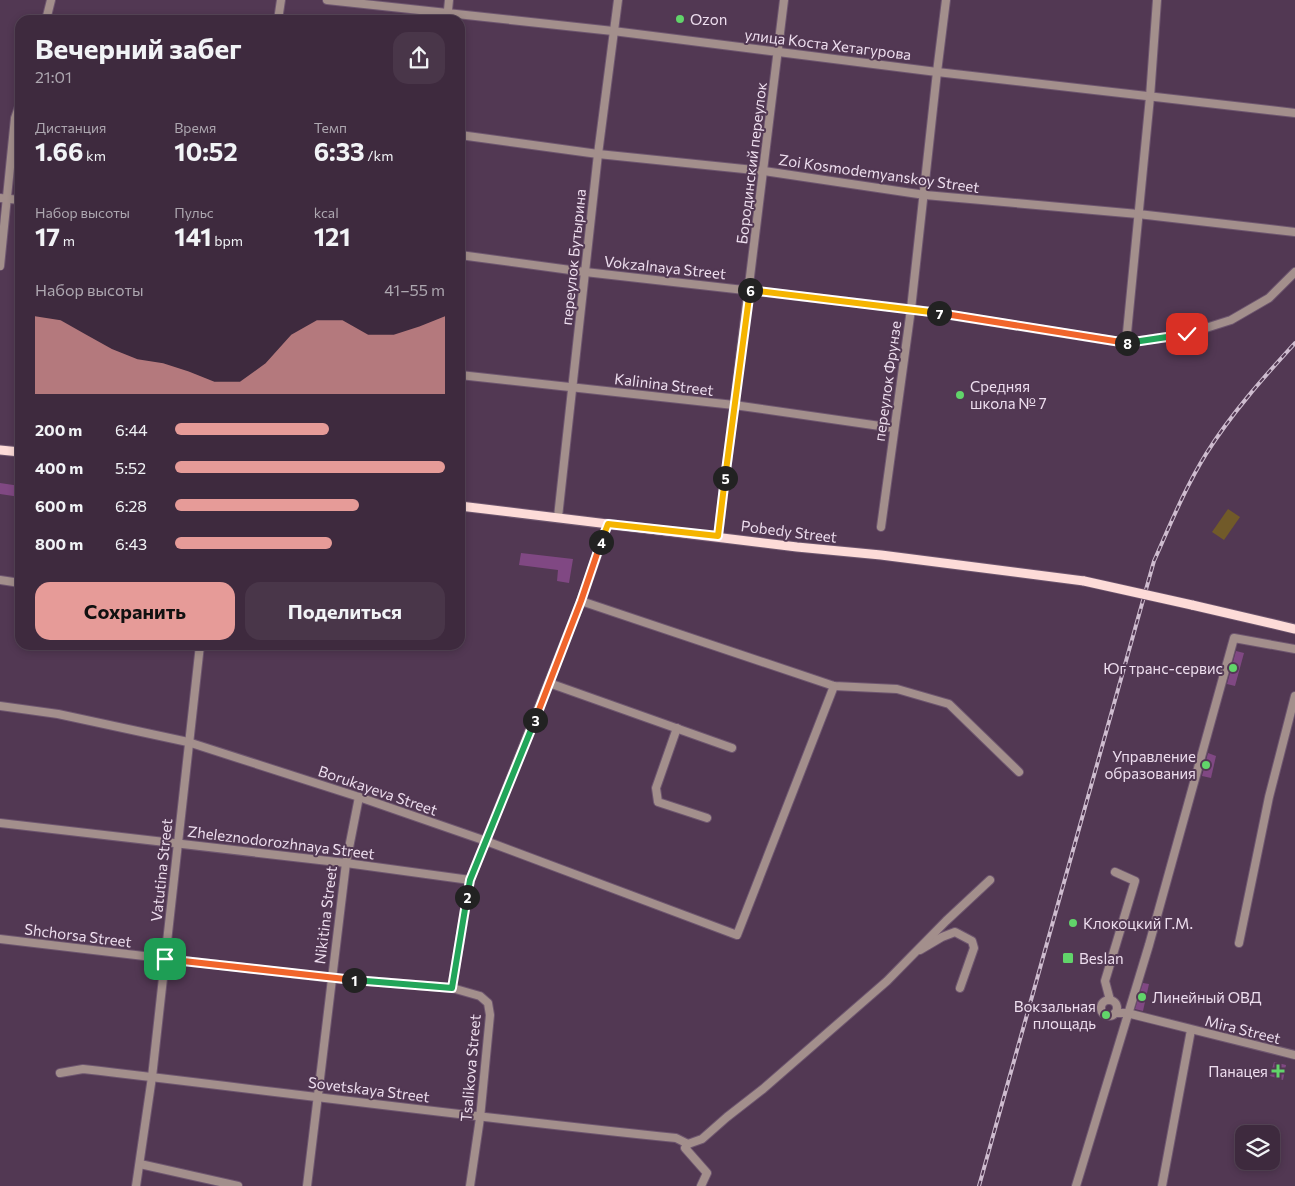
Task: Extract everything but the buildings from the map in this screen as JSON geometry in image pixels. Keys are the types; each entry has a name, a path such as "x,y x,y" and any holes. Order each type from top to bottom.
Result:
{"main road":[{"path":"0,450 15,452"},
{"name":"Pobedy Street","path":"465,507 797,547 881,554 1084,581 1295,629"}],"street":[{"path":"47,15 51,0"},
{"path":"279,15 281,0"},
{"name":"улица Коста Хетагурова","path":"327,0 433,15"},
{"path":"447,15 449,0"},
{"name":"переулок Бутырина","path":"558,517 598,154 618,0"},
{"name":"Бородинский переулок","path":"718,536 750,290 784,0"},
{"name":"переулок Фрунзе","path":"881,527 911,309 946,0"},
{"path":"1126,343 1150,97 1157,0"},
{"name":"улица Коста Хетагурова","path":"465,19 613,31 937,72 1295,113"},
{"path":"0,266 4,198 15,118"},
{"name":"Zoi Kosmodemyanskoy Street","path":"465,136 598,154 764,171 925,195 1138,214 1295,232"},
{"name":"Vokzalnaya Street","path":"465,256 585,272 911,309 1126,343 1187,334 1230,320 1269,298 1295,272"},
{"name":"Kalinina Street","path":"465,376 734,405 894,428"},
{"path":"452,988 470,880 549,684 608,524"},
{"path":"0,580 15,582"},
{"path":"581,601 834,686 896,689 949,704 1019,772"},
{"path":"1076,1186 1127,1013 1152,936 1234,638 1295,648"},
{"name":"Vatutina Street","path":"136,1186 152,1077 199,650"},
{"path":"549,684 732,748"},
{"name":"Borukayeva Street","path":"0,706 58,714 188,742 359,797 737,935 834,686"},
{"path":"1239,943 1269,797 1295,696"},
{"path":"676,728 656,788 658,802 707,818"},
{"name":"Nikitina Street","path":"307,1186 346,863 359,797"},
{"name":"Zheleznodorozhnaya Street","path":"0,823 346,863 470,880"},
{"path":"1108,998 1115,1002 1116,1010 1109,1016 1102,1012 1101,1007 1108,998 1105,981 1135,881 1115,872"},
{"path":"701,1186 707,1173 685,1148 688,1144 702,1140 880,987 990,880"},
{"path":"913,954 932,945 942,937 955,932 972,941 974,948 960,988"},
{"name":"Shchorsa Street","path":"0,939 331,978 452,988"},
{"name":"Tsalikova Street","path":"452,988 480,996 488,1003 490,1015 480,1118 470,1186"},
{"name":"Mira Street","path":"1116,1010 1295,1056"},
{"path":"1162,1186 1191,1030"},
{"name":"Sovetskaya Street","path":"60,1074 83,1069 318,1096 480,1118 676,1138 688,1144"},
{"path":"140,1164 238,1186"}],"shaded area":[{"path":"1228,509 1240,517 1224,540 1212,532"}],"railway":[{"path":"979,1186 1154,561 1185,493 1206,454 1259,383 1295,343"}],"place":[{"name":"Ozon","path":"680,19"},
{"name":"Средняя школа № 7","path":"960,395"},
{"name":"Юг транс-сервис","path":"1233,668"},
{"name":"Управление образования","path":"1206,765"},
{"name":"Клокоцкий Г.М.","path":"1073,923"},
{"name":"Beslan","path":"1068,958"},
{"name":"Линейный ОВД","path":"1142,997"},
{"name":"Вокзальная площадь","path":"1106,1015"},
{"name":"Панацея","path":"1278,1071"}],"route":[{"path":"165,959 331,978 452,988 470,880 523,751 581,601 608,524 718,536 750,290 911,309 1126,343 1187,334"}]}
